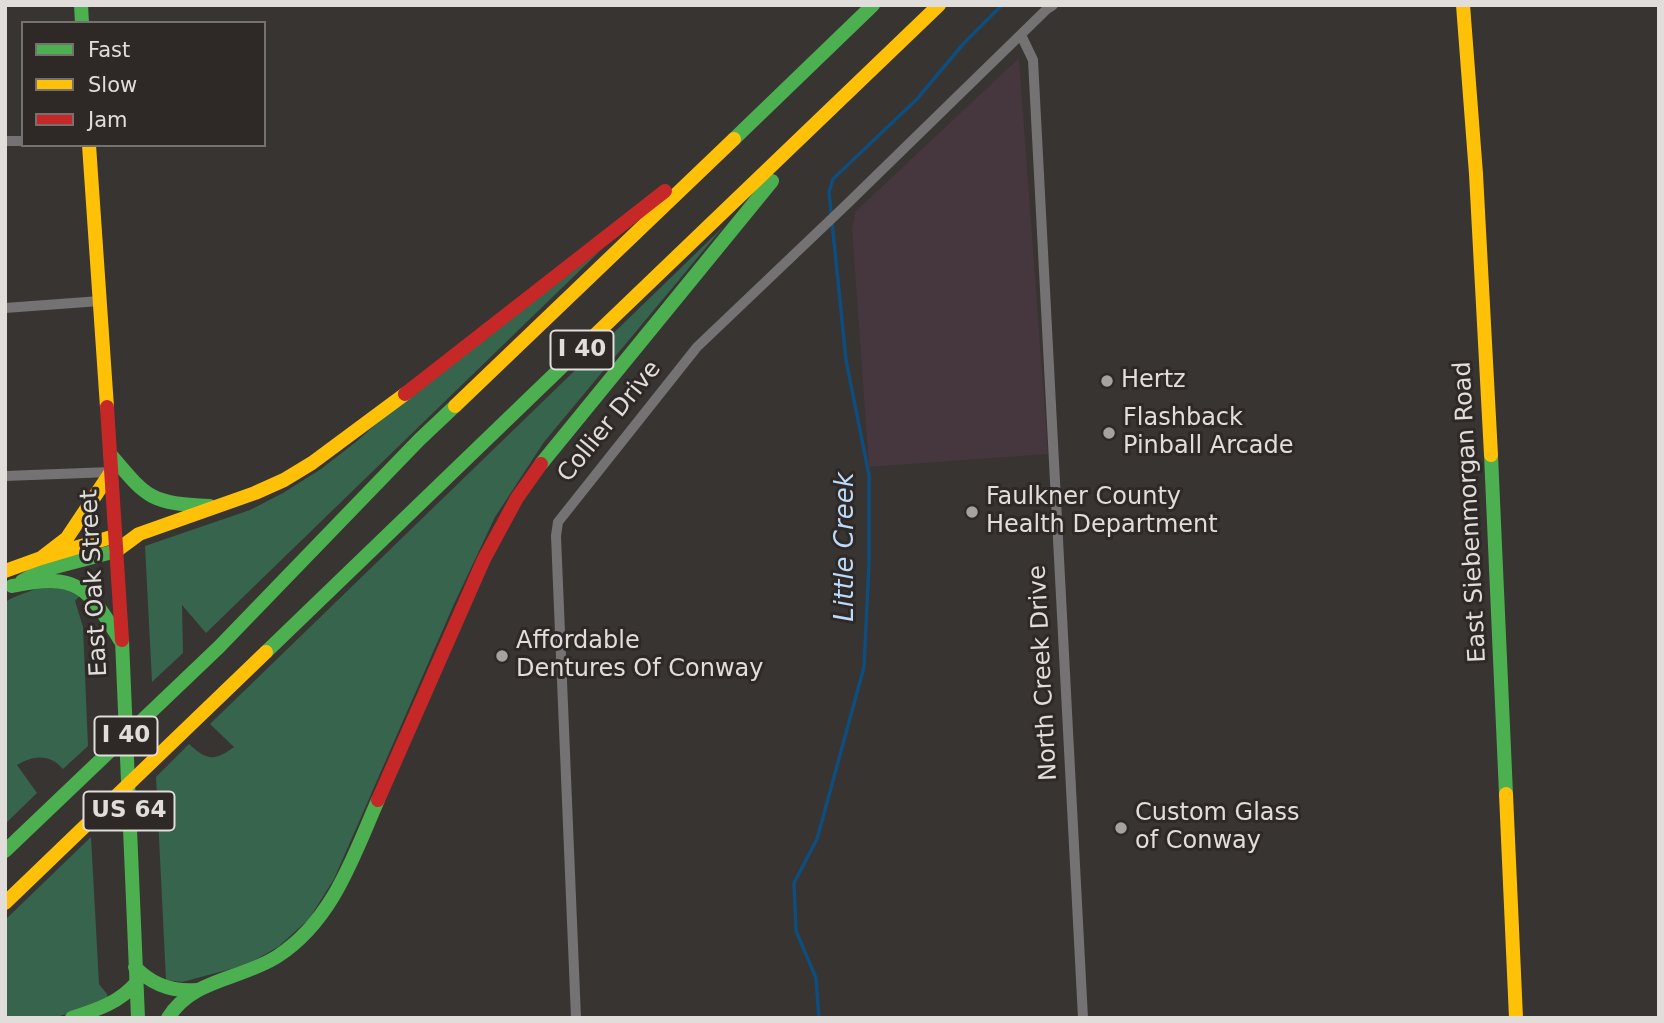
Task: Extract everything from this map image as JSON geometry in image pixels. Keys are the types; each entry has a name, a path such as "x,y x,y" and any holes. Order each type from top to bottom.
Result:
{"main road":[{"name":"I 40","path":"5,851 219,647 419,440 873,5"},
{"name":"I 40","path":"5,903 939,5"},
{"name":"East Siebenmorgan Road","path":"1463,5 1487,376 1516,1018"},
{"path":"168,1018 180,1002 197,990 253,970 276,958 307,933 325,911 343,880 474,581 517,498 556,444 824,117"},
{"path":"9,588 40,571 278,483 332,449 742,131"},
{"name":"East Oak Street","path":"89,147 122,642 138,1018"},
{"path":"110,454 132,481 153,498 171,503 217,507"},
{"path":"41,558 75,528 111,472"},
{"path":"5,571 41,558 116,543"},
{"path":"9,588 36,579 55,579 71,583 85,591 101,608 122,642"},
{"path":"135,967 149,980 165,988 197,990"},
{"path":"72,1018 118,1000 136,983"}],"street":[{"name":"Collier Drive","path":"576,1018 556,536 558,522 697,347 1053,5"},
{"name":"North Creek Drive","path":"1021,34 1033,60 1083,1018"},
{"path":"5,308 100,302"},
{"path":"5,476 111,472"}],"shaded area":[{"path":"1019,58 1048,454 869,467 852,229 855,212"}],"green space":[{"path":"723,227 544,442 495,517 454,604 334,879 309,919 278,947 246,965 182,982 166,980 156,777 189,744 201,754 211,757 221,755 234,747 210,724"},
{"path":"601,250 206,633 182,605 183,653 152,682 145,546 250,510 321,469 410,394"},
{"path":"56,584 82,593 75,601 83,627 88,746 63,769 53,761 42,758 30,759 17,765 37,793 5,824 5,602 23,593"},
{"path":"91,837 99,984 107,994 108,1002 53,1018 5,1018 5,920"}],"waterway":[{"name":"Little Creek","path":"819,1018 816,978 796,931 794,883 817,839 864,667 869,564 869,475 846,360 829,192 833,179 917,99 964,43 1002,5"}],"traffic: fast":[{"path":"81,5 82,21"},
{"path":"734,139 873,5"},
{"path":"541,464 772,181"},
{"path":"266,652 570,359"},
{"path":"5,851 219,647 455,406"},
{"path":"110,454 133,481 152,496 174,503 210,506"},
{"path":"1491,455 1506,794"},
{"path":"22,581 40,571 116,551"},
{"path":"12,586 52,581 78,588 98,607 120,640"},
{"path":"122,640 138,1018"},
{"path":"168,1018 178,1005 204,987 264,964 297,941 327,906 339,886 378,800"},
{"path":"135,967 163,986 179,990 197,990"},
{"path":"72,1018 115,1001 136,983"}],"traffic: slow":[{"path":"570,359 939,5"},
{"path":"1463,5 1476,174 1491,455"},
{"path":"455,406 734,139"},
{"path":"89,147 107,407"},
{"path":"116,551 139,534 284,480 312,463 405,394"},
{"path":"41,558 67,538 111,472"},
{"path":"5,571 115,536"},
{"path":"5,903 266,652"},
{"path":"1506,794 1516,1018"}],"traffic: jam":[{"path":"405,394 665,191"},
{"path":"107,407 122,640"},
{"path":"378,800 484,559 517,498 541,464"}],"place":[{"name":"Hertz","path":"1107,381"},
{"name":"Flashback Pinball Arcade","path":"1109,433"},
{"name":"Faulkner County Health Department","path":"972,512"},
{"name":"Affordable Dentures Of Conway","path":"502,656"},
{"name":"Custom Glass of Conway","path":"1121,828"}]}
